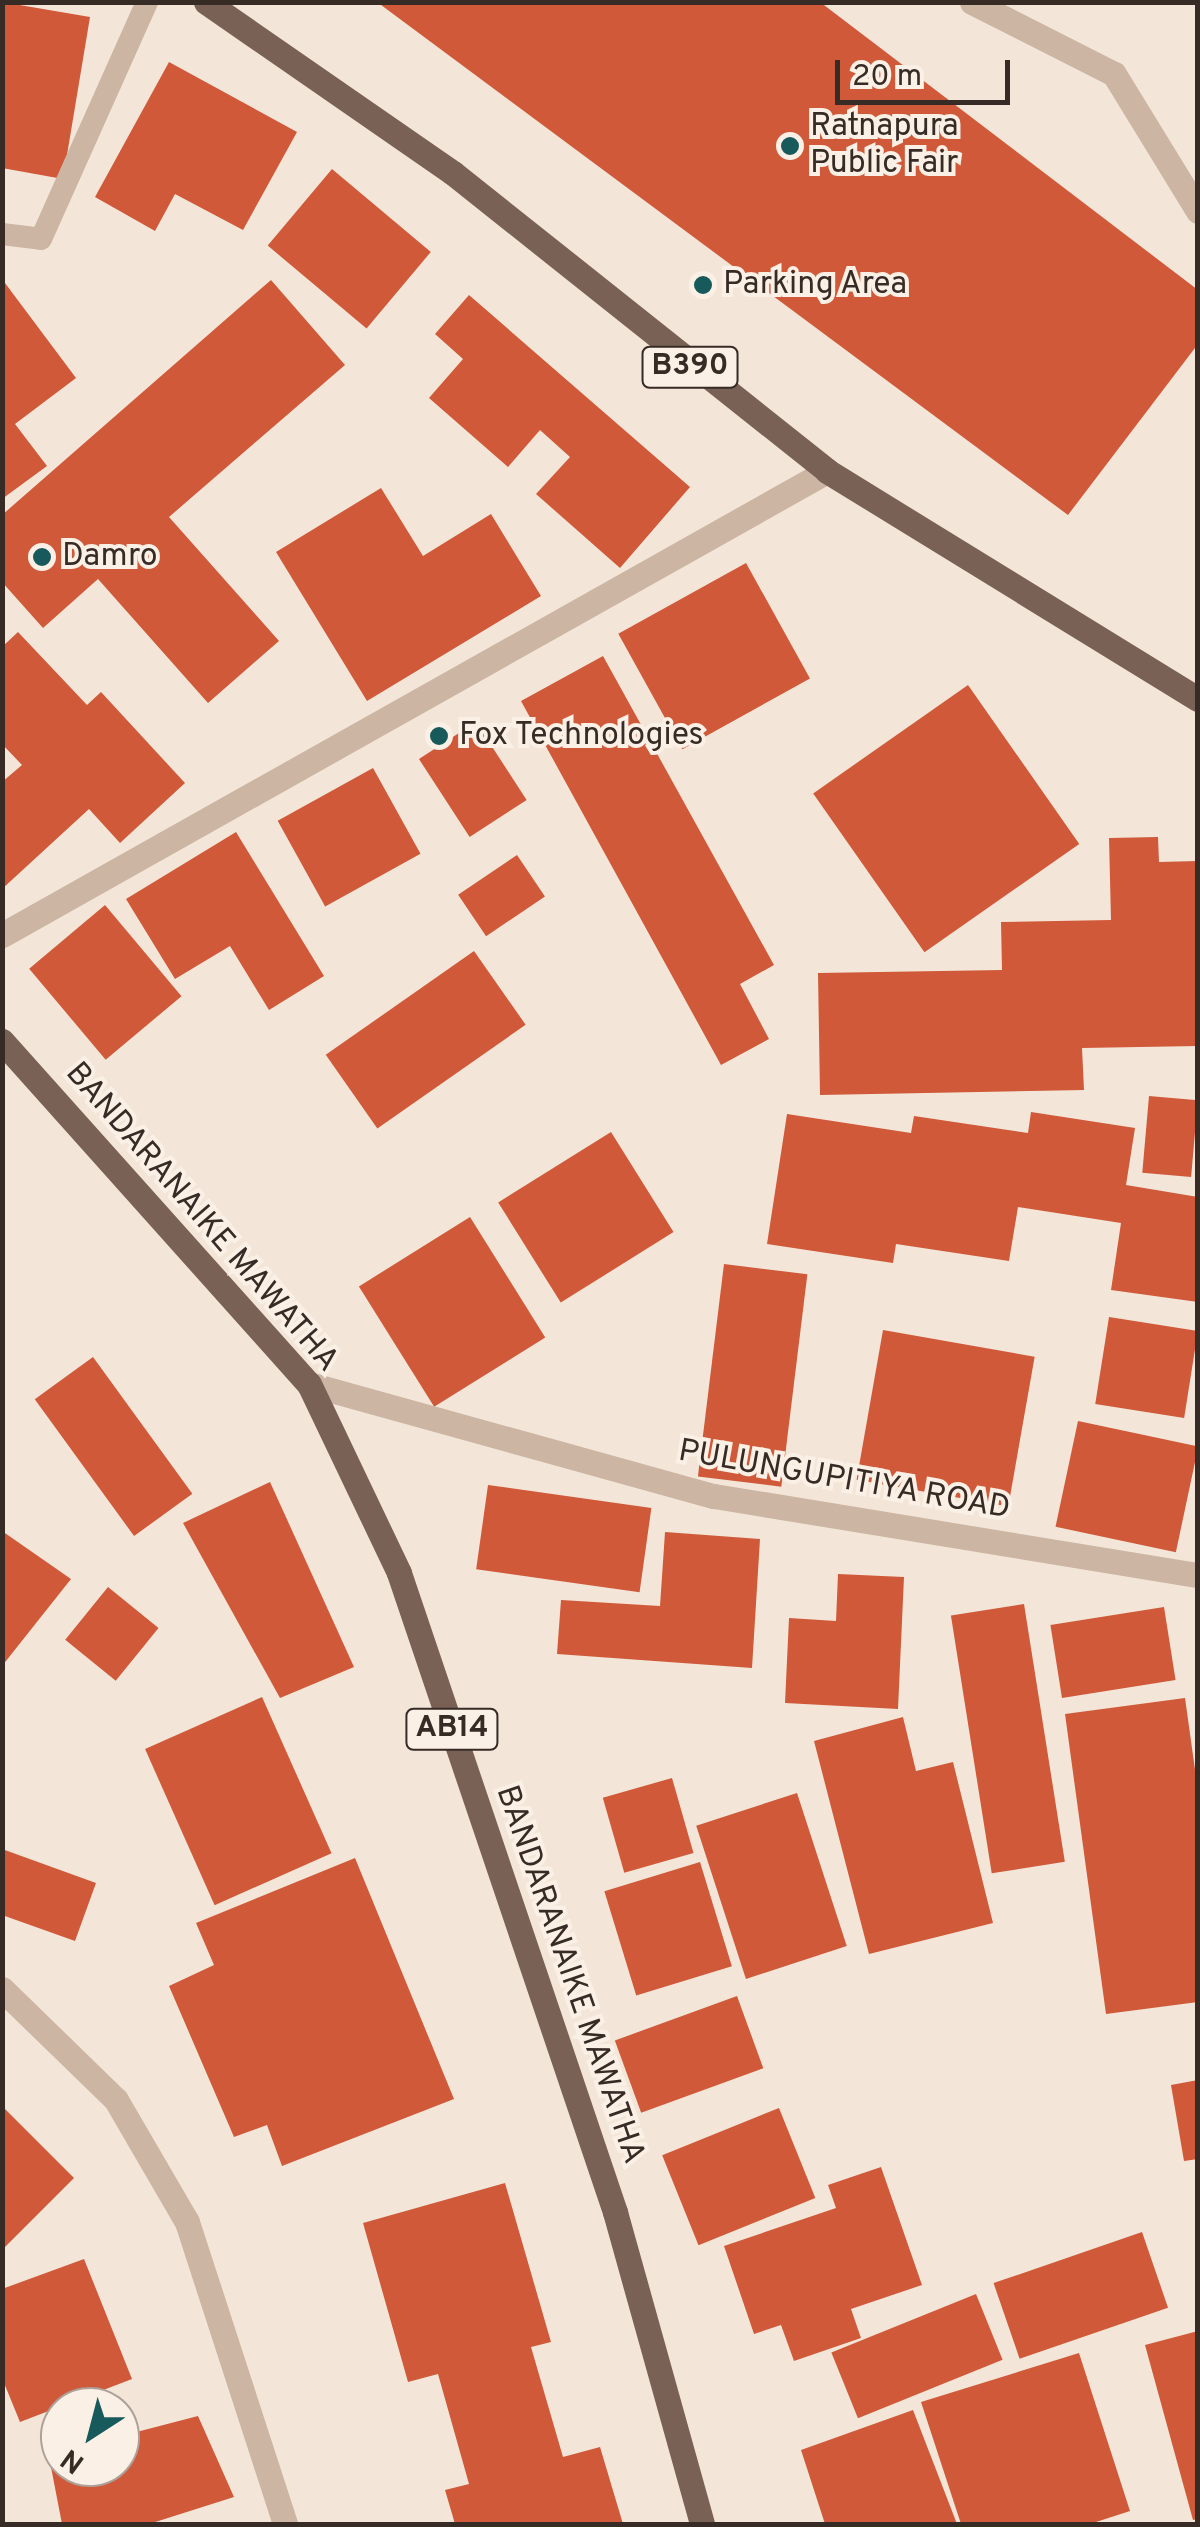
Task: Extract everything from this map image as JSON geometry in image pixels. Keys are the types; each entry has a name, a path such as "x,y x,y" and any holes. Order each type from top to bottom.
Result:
{"main road":[{"name":"B390","path":"206,2 453,173 827,471 1198,699"},
{"name":"BANDARANAIKE MAWATHA","path":"2,1042 309,1384 399,1573 615,2212 702,2524"}],"street":[{"path":"972,2 1114,74 1198,211"},
{"path":"2,935 827,471"},
{"name":"PULUNGUPITIYA ROAD","path":"309,1384 714,1496 1198,1574"},
{"path":"2,1989 116,2100 188,2222 286,2524"}],"lane":[{"path":"2,234 40,239 147,2"}],"building":[{"path":"2,2 90,17 63,179 2,168"},
{"name":"Ratnapura Public Fair","path":"377,2 820,2 1198,290 1198,344 1068,515"},
{"path":"169,62 297,132 243,230 175,194 155,231 95,197"},
{"path":"332,169 431,252 367,329 268,246"},
{"path":"2,279 76,378 15,424 47,466 2,499"},
{"path":"271,280 345,365 169,517 279,641 208,703 98,579 43,628 2,582 2,515"},
{"path":"469,295 690,487 620,568 536,494 570,457 540,430 508,467 429,398 463,359 435,334"},
{"path":"381,488 423,556 491,514 541,596 367,701 276,552"},
{"path":"746,563 810,678 682,749 618,634"},
{"path":"18,632 87,705 101,692 185,783 120,843 89,809 2,889 2,782 22,765 2,744 2,647"},
{"path":"603,656 774,965 740,984 769,1039 721,1065 521,701"},
{"path":"968,685 1079,844 924,952 813,793"},
{"path":"476,722 527,800 470,837 419,759"},
{"path":"373,768 421,854 325,907 278,821"},
{"path":"236,832 324,976 269,1010 230,946 175,979 126,899"},
{"path":"1158,837 1159,862 1198,861 1198,1046 1082,1048 1084,1090 820,1095 818,973 1002,970 1001,922 1111,920 1109,838"},
{"path":"517,855 545,896 486,936 458,895"},
{"path":"105,905 181,996 106,1060 29,969"},
{"path":"474,951 526,1025 377,1129 326,1055"},
{"path":"1149,1096 1198,1100 1191,1177 1142,1173"},
{"path":"1031,1112 1135,1128 1126,1185 1198,1197 1198,1302 1111,1290 1121,1223 1018,1207 1009,1261 896,1244 893,1263 767,1244 787,1114 911,1133 914,1116 1028,1133"},
{"path":"611,1132 674,1232 561,1303 498,1202"},
{"path":"470,1217 545,1337 434,1407 359,1286"},
{"path":"724,1264 807,1274 781,1487 698,1476"},
{"path":"1109,1317 1198,1331 1184,1418 1095,1404"},
{"path":"883,1330 1035,1357 1008,1506 857,1480"},
{"path":"93,1357 192,1494 134,1536 35,1399"},
{"path":"1078,1421 1198,1447 1176,1552 1056,1527"},
{"path":"270,1482 354,1667 280,1698 183,1523"},
{"path":"488,1485 651,1508 640,1592 476,1569"},
{"path":"2,1531 71,1579 2,1666"},
{"path":"665,1532 760,1539 752,1668 557,1654 561,1600 660,1606"},
{"path":"838,1574 904,1577 898,1709 785,1703 789,1618 836,1621"},
{"path":"108,1587 159,1628 116,1681 65,1640"},
{"path":"1024,1604 1065,1862 992,1873 951,1616"},
{"path":"1164,1607 1176,1680 1062,1698 1050,1625"},
{"path":"262,1697 332,1853 215,1905 145,1749"},
{"path":"1185,1698 1198,1791 1198,2002 1106,2014 1065,1714"},
{"path":"903,1717 916,1771 953,1762 993,1923 869,1954 814,1741"},
{"path":"672,1778 693,1853 624,1873 603,1798"},
{"path":"797,1793 847,1946 746,1979 696,1826"},
{"path":"2,1849 96,1883 75,1941 2,1915"},
{"path":"355,1858 454,2099 282,2166 267,2125 234,2137 169,1986 214,1965 196,1923"},
{"path":"700,1862 732,1966 636,1995 604,1891"},
{"path":"737,1996 763,2068 641,2113 615,2040"},
{"path":"1198,2080 1198,2159 1184,2161 1171,2085"},
{"path":"2,2106 74,2178 2,2250"},
{"path":"779,2108 815,2198 699,2245 662,2155"},
{"path":"881,2167 922,2285 851,2309 861,2338 794,2361 781,2325 754,2334 724,2246 836,2208 828,2185"},
{"path":"505,2183 551,2342 531,2347 563,2457 600,2447 623,2524 455,2524 445,2490 469,2484 438,2374 408,2382 363,2223"},
{"path":"1142,2232 1168,2308 1020,2359 994,2283"},
{"path":"84,2259 132,2379 111,2387 40,2387 40,2414 20,2422 2,2378 2,2289"},
{"path":"976,2294 1003,2360 858,2418 831,2352"},
{"path":"1198,2331 1198,2519 1193,2520 1145,2345"},
{"path":"1079,2353 1130,2511 1090,2524 961,2524 921,2402"},
{"path":"913,2410 957,2524 825,2524 801,2450"},
{"path":"198,2416 234,2497 149,2524 62,2524 55,2487 140,2487 140,2431"}],"place":[{"name":"Ratnapura Public Fair","path":"790,146"},
{"name":"Parking Area","path":"703,285"},
{"name":"Damro","path":"42,557"},
{"name":"Fox Technologies","path":"439,736"}]}
